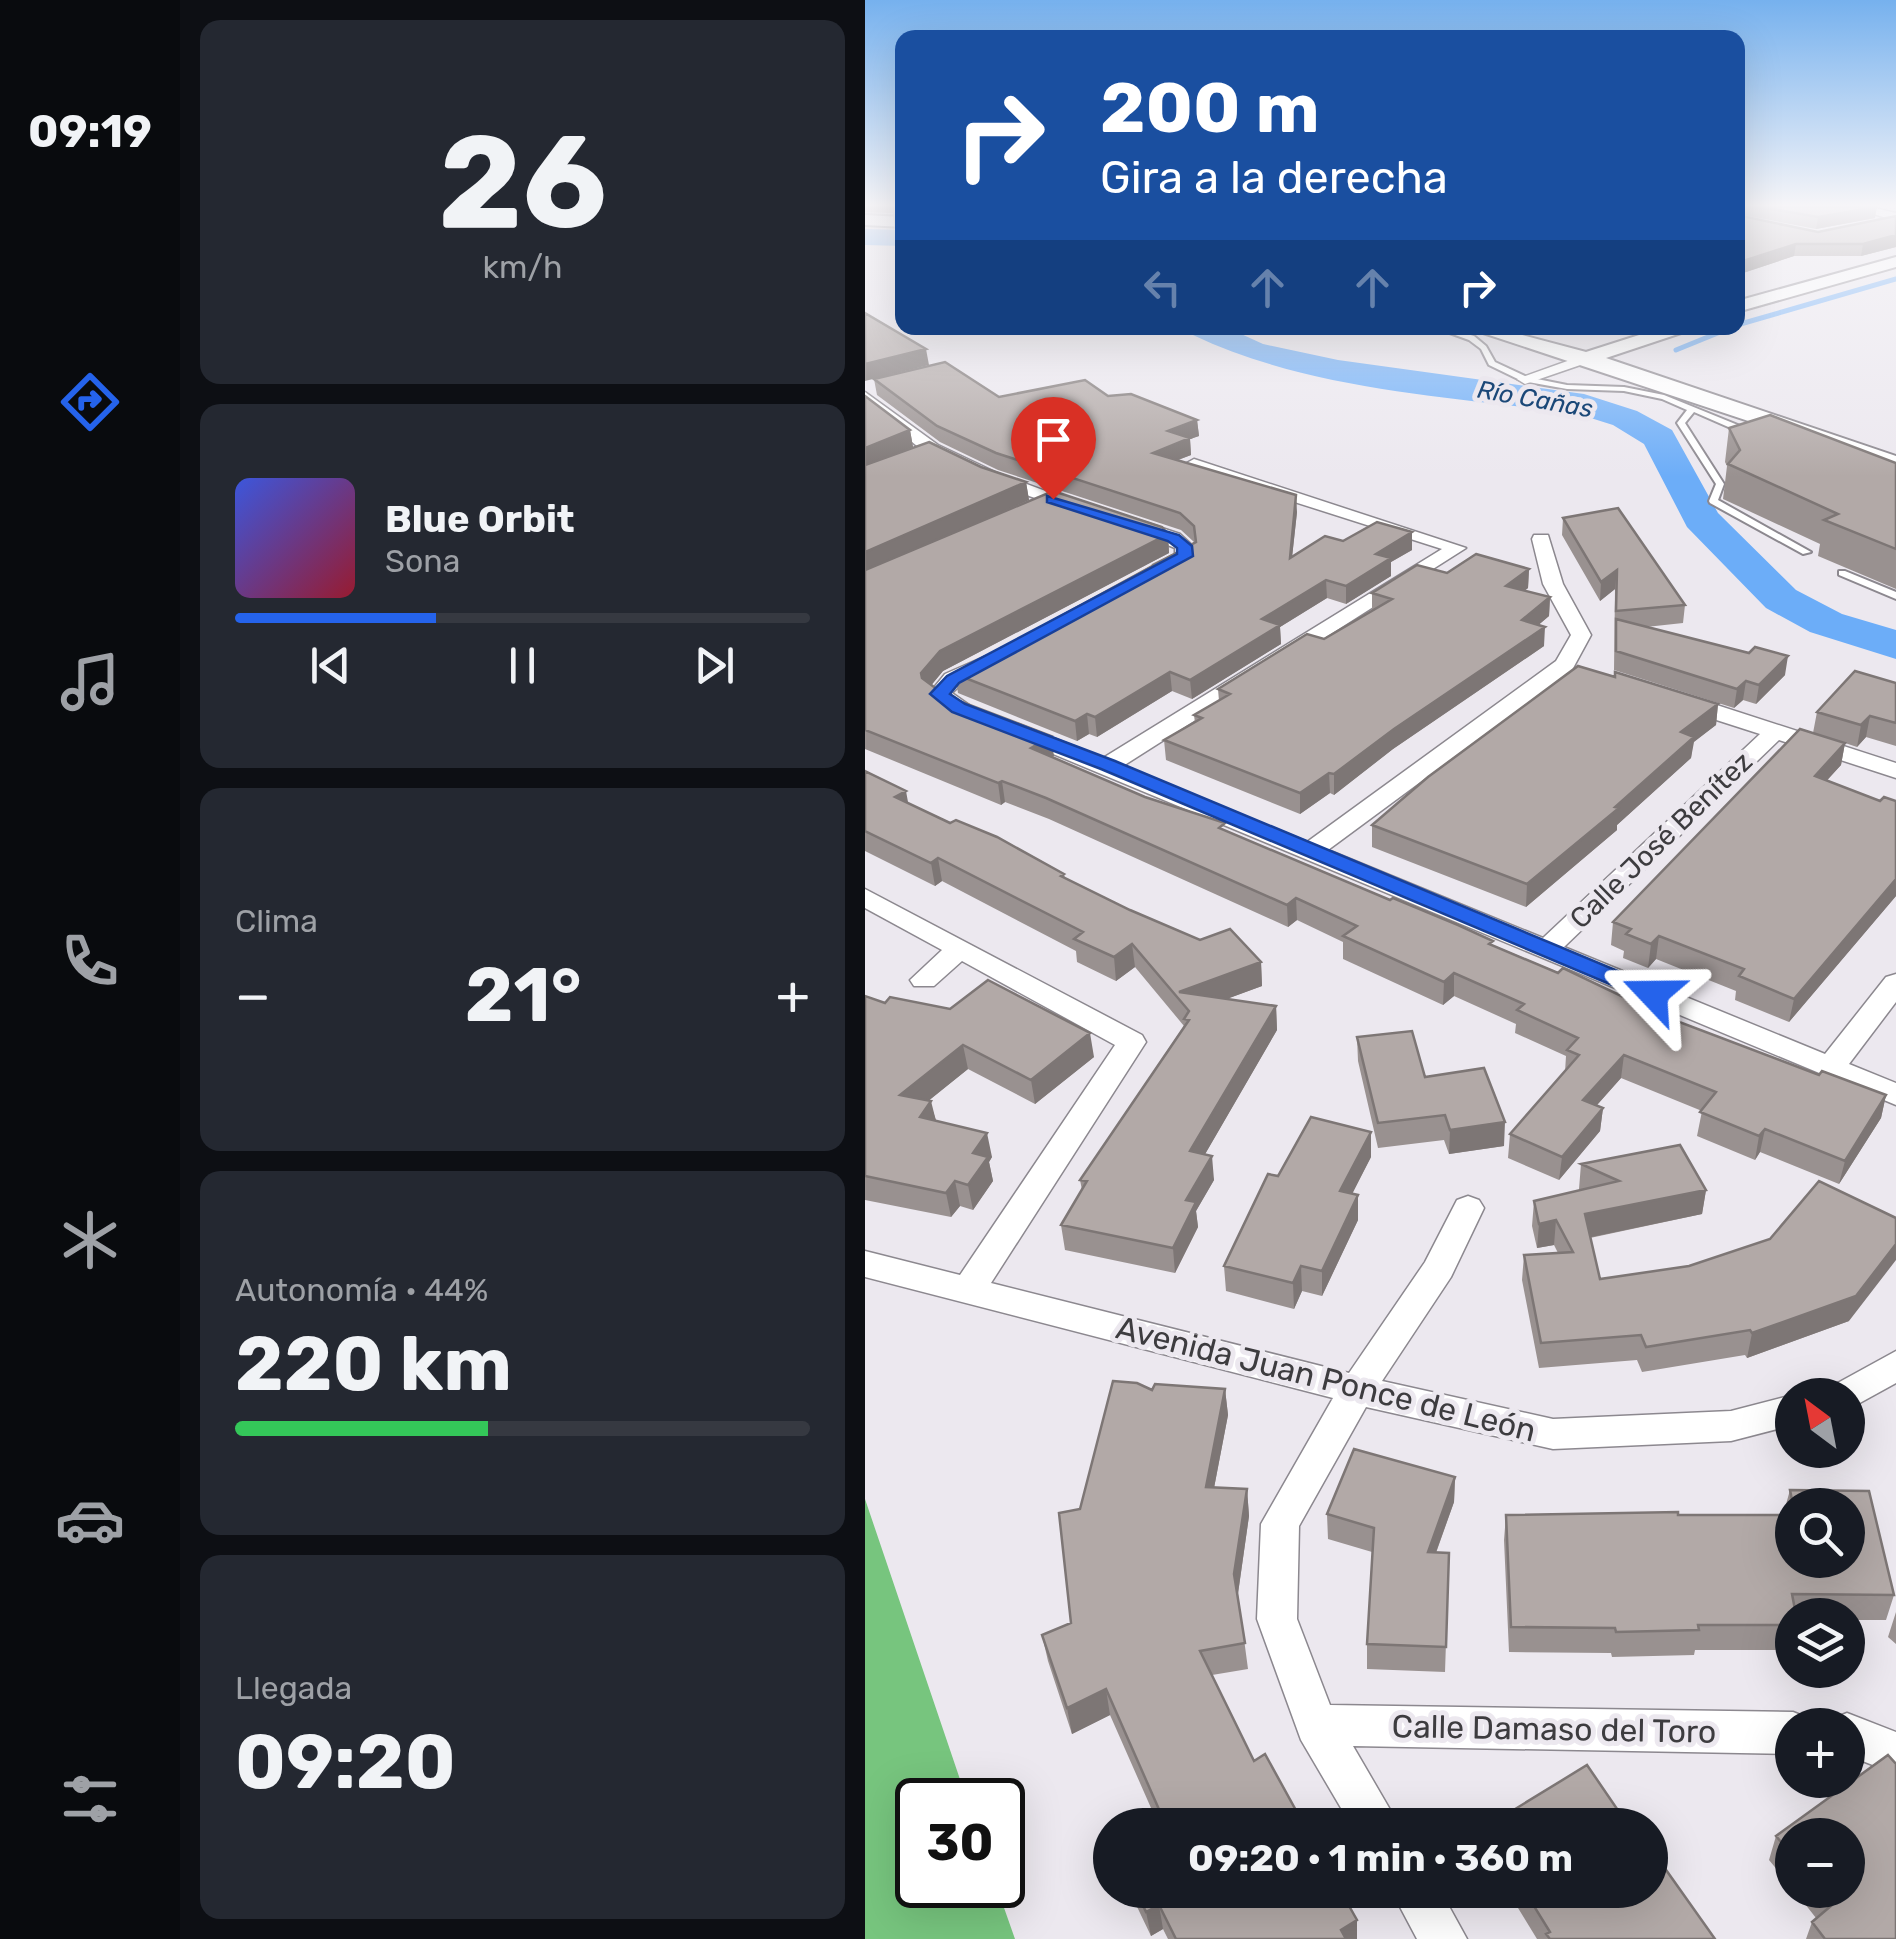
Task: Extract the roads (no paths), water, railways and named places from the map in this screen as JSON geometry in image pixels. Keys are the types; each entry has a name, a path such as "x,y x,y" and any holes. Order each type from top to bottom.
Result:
{"street":[{"path":"1745,305 1774,296"},
{"path":"1503,335 1587,358 1896,464"},
{"path":"1551,335 1613,350 1896,442"},
{"path":"1525,379 1657,335"},
{"path":"871,391 923,452 1173,538 1185,546 1185,556 1135,582"},
{"path":"1108,765 1457,548 1194,464"},
{"path":"1019,514 1053,499"},
{"path":"1311,850 1573,667 1581,635 1553,584 1541,539"},
{"path":"1003,653 953,680 939,694 959,708 1108,765 1896,1095"},
{"path":"1670,698 1896,772"},
{"name":"Calle José Benítez","path":"1547,949 1776,731"},
{"path":"865,897 1132,1042 968,1290"},
{"path":"925,980 960,948"},
{"path":"1830,1068 1896,983"},
{"path":"1366,1808 1316,1725 1277,1619 1280,1524 1357,1390 1439,1268 1468,1208"},
{"name":"Avenida Juan Ponce de León","path":"865,1264 1357,1390 1553,1434 1731,1426 1775,1415"},
{"path":"1865,1384 1896,1365"},
{"name":"Calle Damaso del Toro","path":"1316,1725 1775,1733"},
{"path":"1865,1738 1896,1753"},
{"path":"1425,1908 1443,1939"}],"lane":[{"path":"1466,335 1487,349 1491,362 1525,379 1664,397 1762,438"},
{"path":"1692,409 1681,423 1720,484 1713,501 1806,552"},
{"path":"1842,573 1896,596"}],"waterway":[{"path":"1745,323 1836,296"},
{"name":"Río Cañas","path":"1219,335 1253,351 1338,370 1584,404 1625,418 1659,438 1701,519 1781,599 1826,623 1896,645"},
{"path":"1676,350 1713,335"}]}
